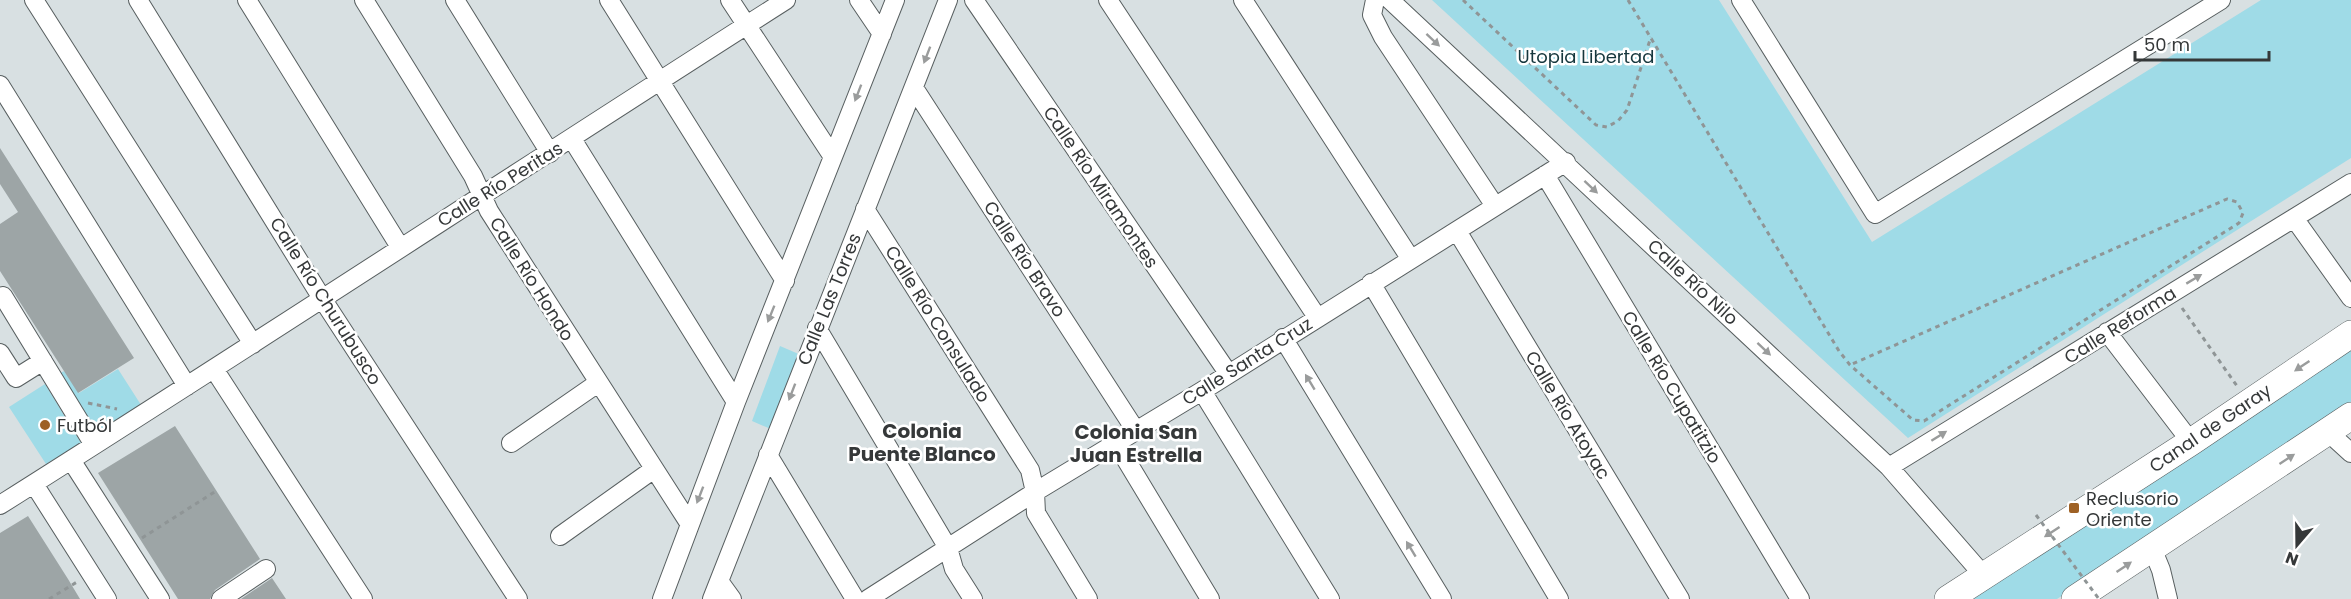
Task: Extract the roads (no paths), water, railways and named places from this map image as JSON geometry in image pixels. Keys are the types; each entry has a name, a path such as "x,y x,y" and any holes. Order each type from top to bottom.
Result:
{"highway":[{"name":"Canal de Garay","path":"1948,599 2191,442 2351,334"},
{"path":"2075,599 2351,416"}],"street":[{"path":"34,0 253,344"},
{"name":"Calle Río Churubusco","path":"138,0 324,300 518,599"},
{"path":"247,0 400,247"},
{"name":"Calle Río Hondo","path":"364,0 473,176 489,211 689,524"},
{"path":"455,0 550,153"},
{"path":"609,0 785,281"},
{"path":"730,0 833,157"},
{"name":"Calle Río Peritas","path":"0,505 324,300 400,247 786,0"},
{"path":"859,0 882,34"},
{"path":"662,599 736,402 896,0"},
{"name":"Calle Las Torres","path":"712,599 948,0"},
{"name":"Calle Río Miramontes","path":"974,0 1228,373"},
{"path":"1108,0 1317,317"},
{"path":"1243,0 1410,258"},
{"path":"1375,0 1372,15 1383,37 1495,206"},
{"name":"Calle Río Nilo","path":"1390,0 1566,162 1889,467 1984,576"},
{"path":"1741,0 1875,214 2221,0"},
{"path":"0,85 187,386"},
{"name":"Calle Río Bravo","path":"914,88 1136,431"},
{"path":"572,138 736,402"},
{"name":"Calle Santa Cruz","path":"868,599 1035,492 1202,391 1410,258 1566,162"},
{"name":"Calle Río Cupatitzio","path":"1545,176 1800,599"},
{"name":"Calle Reforma","path":"1889,467 2351,183"},
{"name":"Calle Río Consulado","path":"866,209 1030,470 1035,492 1036,513 1088,599"},
{"path":"2294,218 2351,298"},
{"name":"Calle Río Atoyac","path":"1456,231 1680,599"},
{"path":"1371,283 1559,599"},
{"path":"0,298 3,296 94,445"},
{"path":"817,328 948,548 954,569 973,599"},
{"path":"2107,332 2191,442"},
{"path":"1283,338 1442,599"},
{"path":"0,353 16,378 43,361"},
{"path":"214,369 363,599"},
{"path":"511,442 598,383"},
{"path":"1202,391 1330,599"},
{"path":"2328,432 2351,453"},
{"path":"1116,443 1210,599"},
{"path":"768,456 855,599"},
{"path":"71,460 160,599"},
{"path":"560,536 654,469"},
{"path":"34,483 107,599"},
{"path":"2152,548 2161,570 2168,599"},
{"path":"221,599 266,569"},
{"path":"719,581 732,599"}],"place":[{"name":"Futból","path":"45,425"},
{"name":"Reclusorio Oriente","path":"2074,508"}],"district":[{"name":"Colonia Puente Blanco","path":"922,442"},
{"name":"Colonia San Juan Estrella","path":"1136,444"}],"park label":[{"name":"Utopia Libertad","path":"1586,56"}]}
